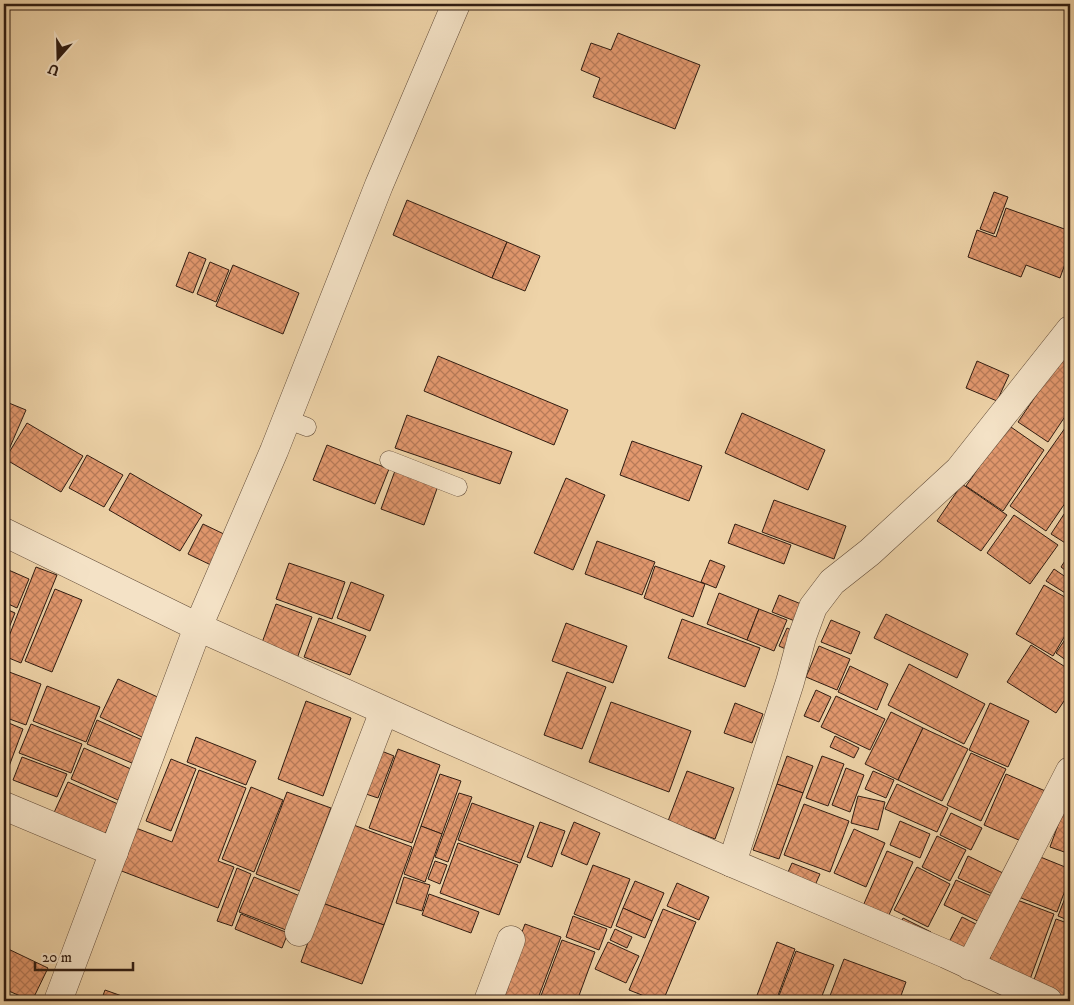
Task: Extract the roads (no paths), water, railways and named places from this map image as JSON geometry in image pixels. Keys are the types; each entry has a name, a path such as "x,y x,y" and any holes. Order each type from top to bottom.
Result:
{"street":[{"path":"58,1001 198,627 274,451 297,423 379,185 456,4"},
{"path":"732,863 790,682 802,637 813,608 832,582 870,552 959,470 1070,330"},
{"path":"4,532 198,627 384,711 946,954 1048,1001"},
{"path":"299,932 384,711"},
{"path":"970,966 1070,771"},
{"path":"4,806 114,852"},
{"path":"488,1001 511,940"}],"lane":[{"path":"389,460 458,487"}]}
